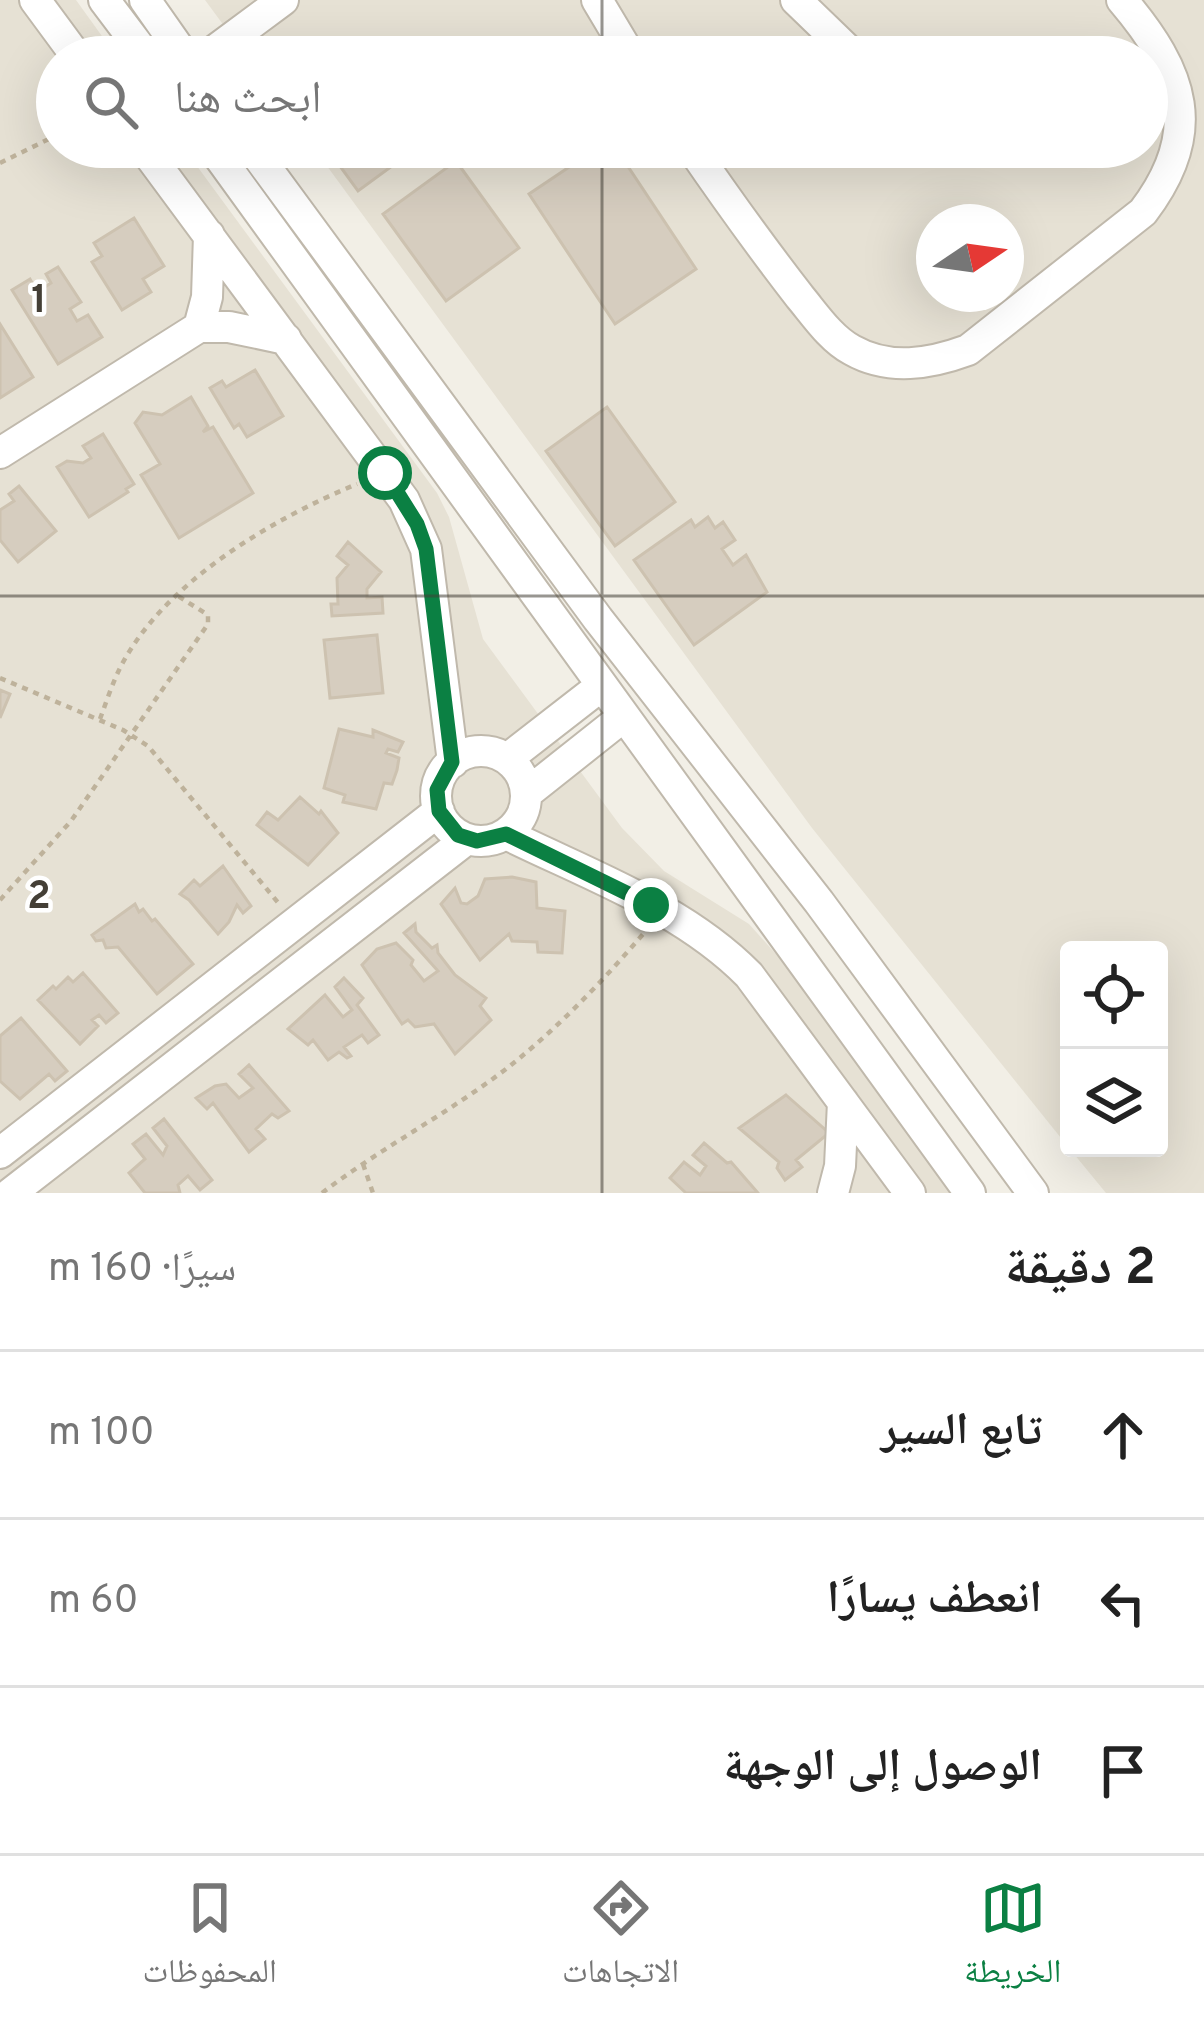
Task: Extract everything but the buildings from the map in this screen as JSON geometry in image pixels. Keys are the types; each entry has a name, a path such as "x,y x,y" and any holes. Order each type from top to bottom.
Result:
{"street":[{"path":"34,0 61,36"},
{"path":"104,0 131,36"},
{"path":"145,0 170,36"},
{"path":"234,36 283,0"},
{"path":"597,0 618,36"},
{"path":"796,0 833,36"},
{"path":"1122,0 1152,36"},
{"path":"706,168 822,324 849,349 878,360 939,361 968,350 1166,190 1182,158 1189,127 1186,94 1168,55"},
{"path":"159,168 385,473 417,524 426,549 452,762"},
{"path":"227,168 970,1193"},
{"path":"267,168 598,619 819,902 1033,1193"},
{"path":"200,328 207,297 208,235"},
{"path":"0,453 200,328 243,328 286,339"},
{"path":"448,475 477,453"},
{"path":"507,759 601,686"},
{"path":"526,794 623,717"},
{"path":"559,719 581,750"},
{"path":"479,751 507,759 520,774 526,794 521,817 506,834 487,841 467,839 450,828 439,811 440,779 452,762 479,751"},
{"path":"0,1153 439,811"},
{"path":"506,834 664,911 721,946 749,975 910,1193"},
{"path":"11,1193 467,839"},
{"path":"779,931 819,902"},
{"path":"833,1193 843,1102"}],"path":[{"path":"0,164 36,146"},
{"path":"99,721 122,665 192,581 256,536 321,499 385,473"},
{"path":"0,899 71,821 210,622 208,614 178,596"},
{"path":"0,678 148,746 295,923"},
{"path":"322,1193 488,1082 532,1047 574,1009 664,911"},
{"path":"362,1163 373,1193"}],"shaded area":[{"path":"0,0 76,0 102,36 36,36 36,168 198,168 437,493 449,517 483,639 622,828 664,871 749,924 784,963 952,1193 0,1193"},
{"path":"205,0 1204,0 1204,1193 1106,1193 1076,1157 1168,1157 1168,941 1060,941 1060,1137 812,828 328,168 1168,168 1168,36 232,36"}],"route":[{"path":"385,473 417,524 426,549 452,762 437,790 444,820 467,839 487,841 506,834 651,905"}]}
